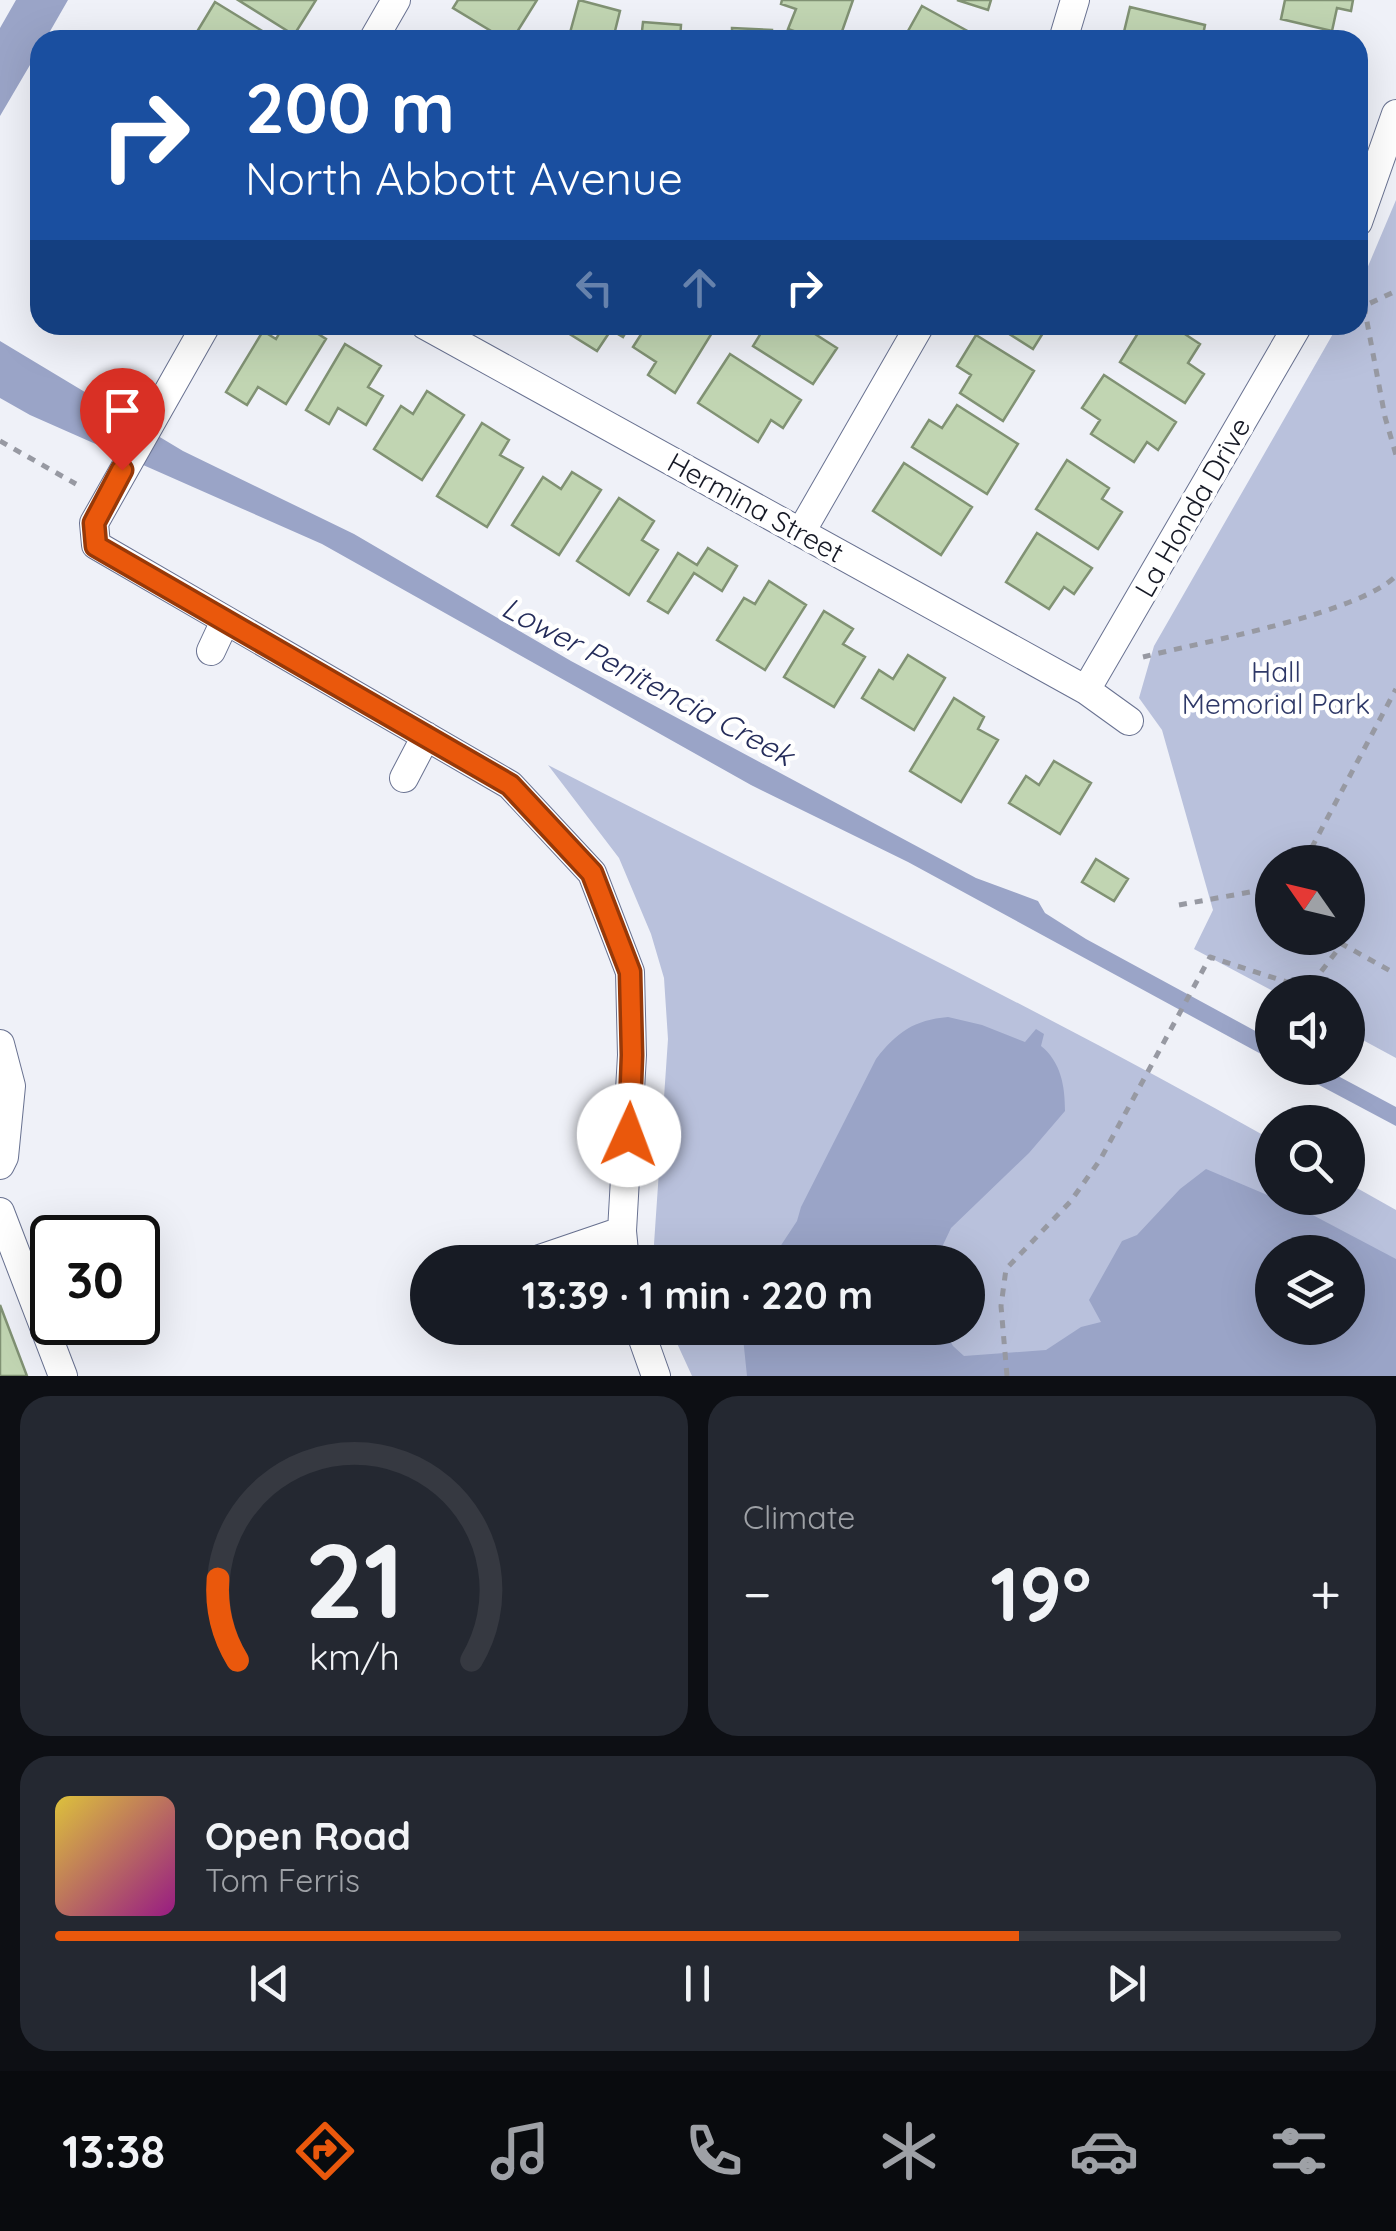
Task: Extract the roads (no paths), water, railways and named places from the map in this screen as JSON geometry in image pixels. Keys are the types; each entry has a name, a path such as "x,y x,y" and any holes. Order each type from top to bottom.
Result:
{"street":[{"path":"379,30 396,0"},
{"path":"1066,30 1075,0"},
{"path":"1368,194 1396,114"},
{"path":"200,335 94,523 96,546 510,785 592,873 630,972 632,1071 623,1245"},
{"name":"Hermina Street","path":"443,335 1086,690 1129,721"},
{"path":"801,532 914,335"},
{"name":"La Honda Drive","path":"1086,690 1292,335"},
{"path":"210,651 226,621"},
{"path":"404,778 426,736"},
{"path":"0,1044 11,1086 0,1165"},
{"path":"0,1212 62,1376"},
{"path":"581,1245 622,1231"},
{"path":"645,1345 656,1376"}],"park label":[{"name":"Hall Memorial Park","path":"1276,687"}],"water label":[{"name":"Lower Penitencia Creek","path":"648,681"}]}
